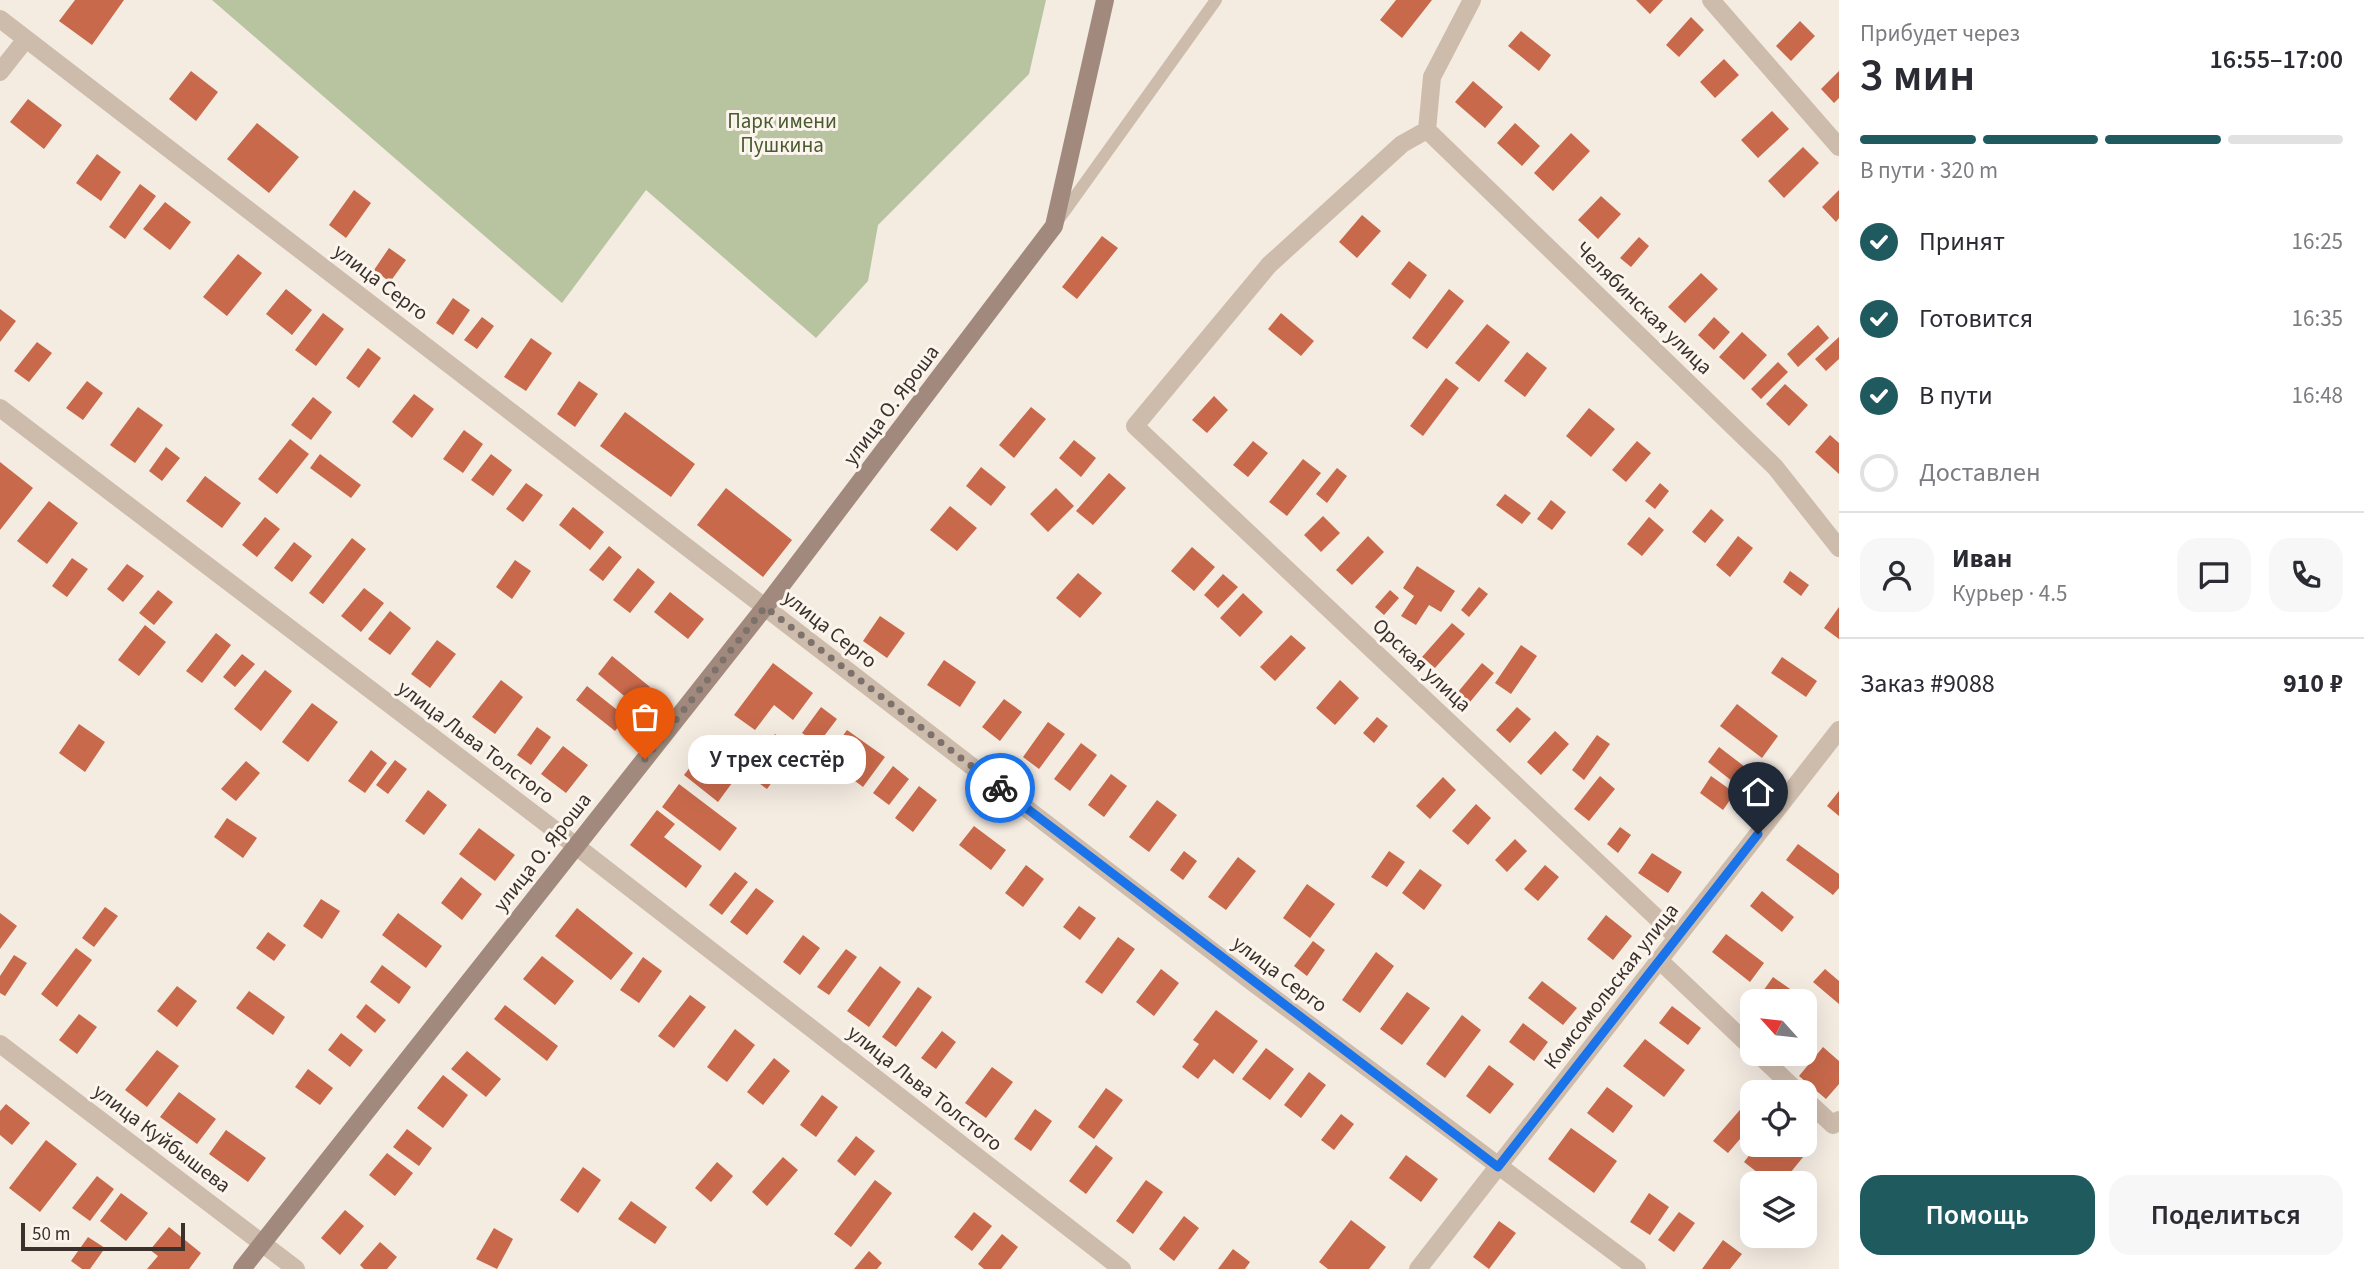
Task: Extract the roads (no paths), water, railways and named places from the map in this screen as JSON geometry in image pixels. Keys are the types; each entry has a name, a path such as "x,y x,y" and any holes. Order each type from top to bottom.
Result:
{"main road":[{"path":"1054,226 1105,0"},
{"name":"улица О. Яроша","path":"242,1269 765,607 1054,226"}],"street":[{"path":"1427,130 1432,78 1472,0"},
{"path":"1711,0 1839,147"},
{"name":"улица Серго","path":"0,19 1498,1167 1637,1269"},
{"path":"0,72 26,39"},
{"name":"Орская улица","path":"1427,130 1402,144 1269,265 1135,426 1677,937"},
{"name":"Челябинская улица","path":"1427,130 1775,467 1839,548"},
{"name":"улица Льва Толстого","path":"0,408 576,846 1122,1269"},
{"name":"Комсомольская улица","path":"1418,1269 1839,730"},
{"path":"1660,960 1740,1037"},
{"name":"улица Куйбышева","path":"0,1044 296,1269"},
{"path":"1771,1066 1785,1080"},
{"path":"1817,1110 1833,1125 1839,1120"}],"lane":[{"path":"1054,226 1216,0"}],"place":[{"name":"У трех сестёр","path":"645,759"}],"park label":[{"name":"Парк имени Пушкина","path":"782,133"}]}
